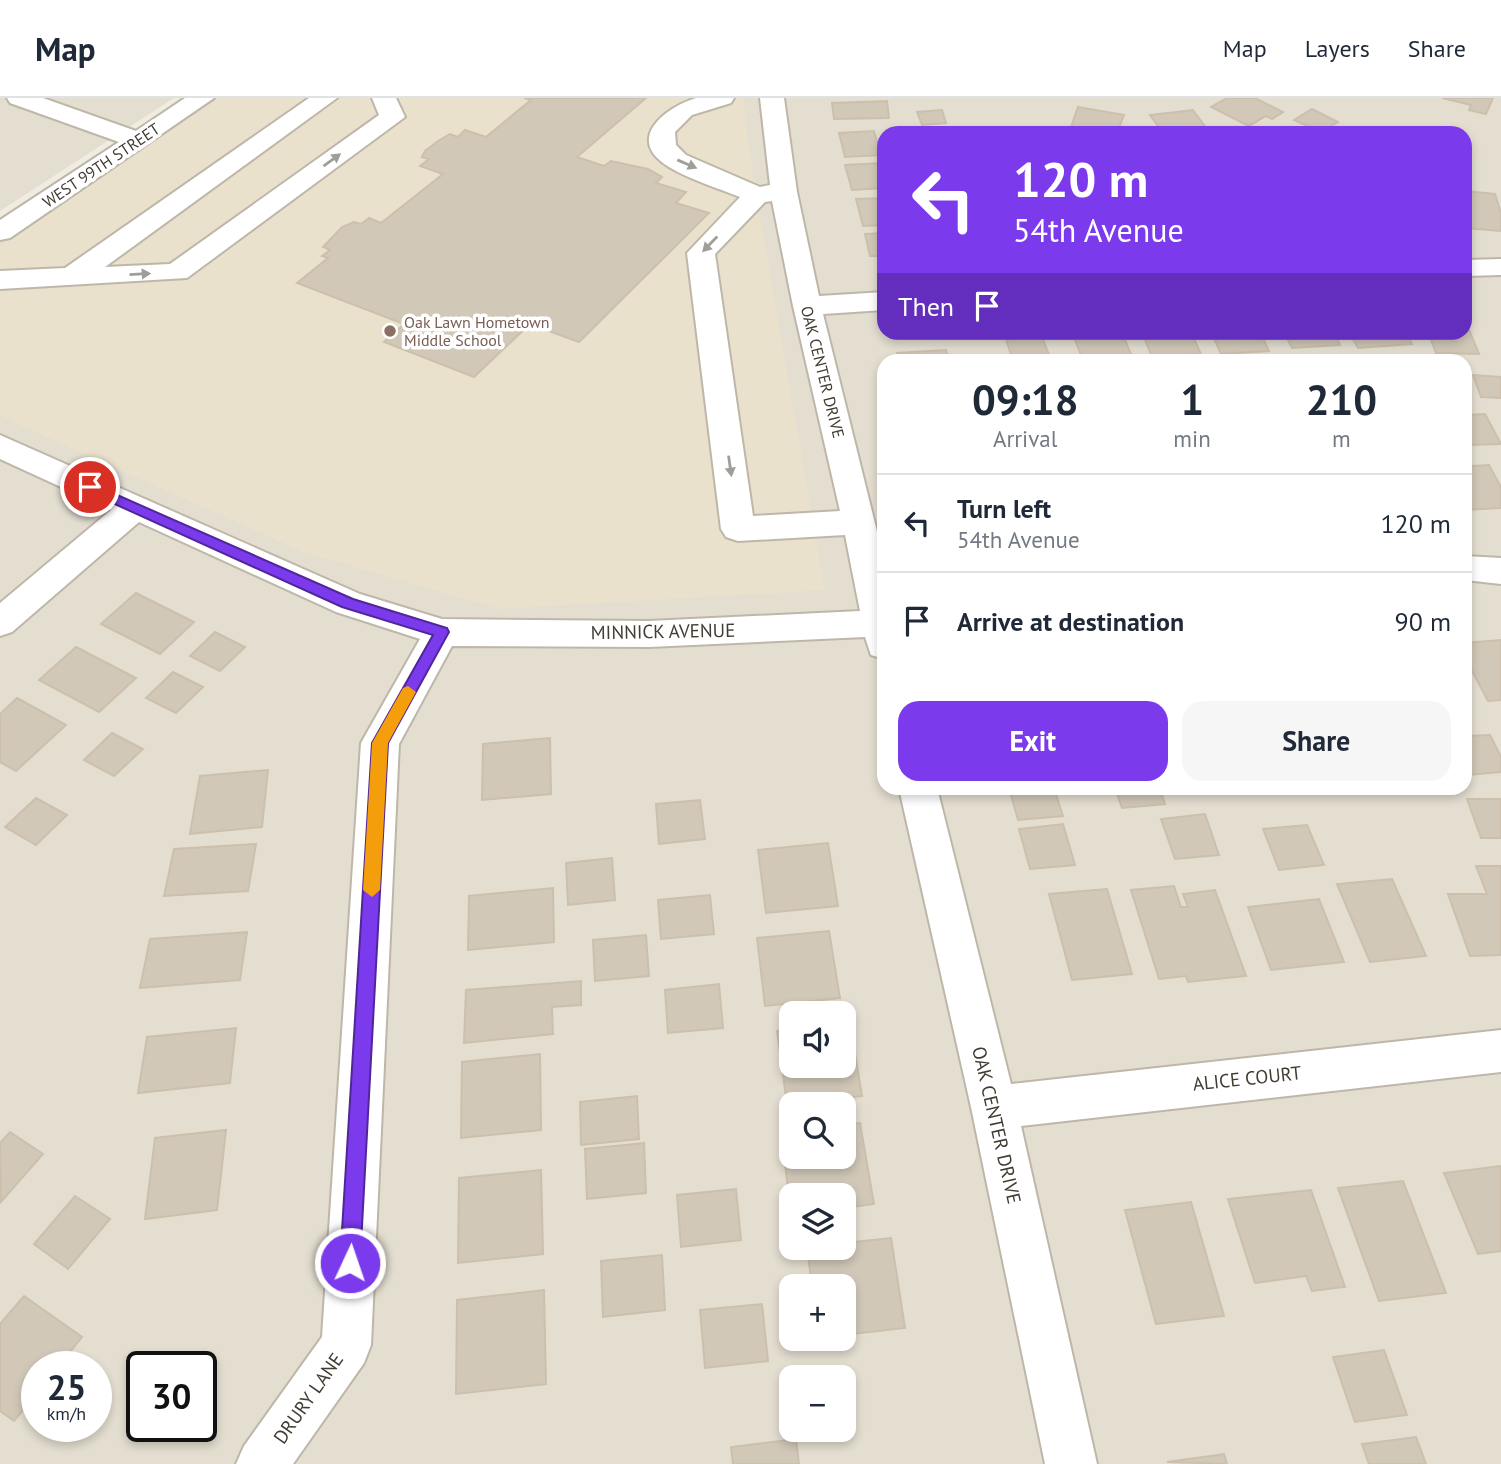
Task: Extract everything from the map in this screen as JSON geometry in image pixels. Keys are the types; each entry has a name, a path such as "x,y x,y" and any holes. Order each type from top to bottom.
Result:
{"street":[{"path":"19,98 138,140"},
{"name":"WEST 99TH STREET","path":"0,232 202,98"},
{"path":"72,277 325,98"},
{"path":"0,280 177,272 392,117 384,98"},
{"path":"722,98 683,110 662,130 663,147 677,161 770,194 701,253 738,529 859,522"},
{"name":"OAK CENTER DRIVE","path":"772,98 770,194 807,306 877,607"},
{"path":"1472,268 1501,267"},
{"path":"807,306 877,301"},
{"name":"MINNICK AVENUE","path":"0,446 348,603 442,632 649,634 877,630"},
{"path":"0,623 135,508"},
{"path":"1472,568 1501,570"},
{"name":"DRURY LANE","path":"262,1464 346,1345 380,743 442,632"},
{"name":"OAK CENTER DRIVE","path":"920,795 994,1107 1071,1464"},
{"name":"ALICE COURT","path":"994,1107 1501,1051"}],"shaded area":[{"path":"0,98 174,98 0,211"},
{"path":"202,98 1501,98 1501,1464 0,1464 0,232"},
{"name":"Oak Lawn Hometown Middle School","path":"220,98 743,98 753,176 825,590 499,609 303,552 0,416 0,246"}],"building":[{"name":"Oak Lawn Hometown Middle School","path":"524,98 646,98 577,157 604,166 611,161 648,169 662,177 656,183 686,192 676,203 709,213 579,342 530,324 474,377 384,342 404,324 297,283 328,258 322,256 330,250 323,247 342,227 354,222 361,224 369,218 381,223 443,174 420,166 429,159 422,157 425,151 450,134 458,137 465,130 486,137 531,100"},
{"path":"1227,98 1255,98 1283,112 1272,119 1266,116 1249,126 1211,107"},
{"path":"1442,98 1493,98 1486,114 1469,110 1471,105"},
{"path":"887,101 889,118 834,119 832,103"},
{"path":"1078,107 1124,115 1120,126 1071,126"},
{"path":"1312,109 1338,122 1331,126 1308,126 1294,120"},
{"path":"942,110 946,123 922,125 917,112"},
{"path":"1193,110 1205,126 1158,126 1150,115"},
{"path":"874,131 877,155 845,157 839,133"},
{"path":"877,163 877,188 852,190 845,165"},
{"path":"1472,192 1495,194 1501,213 1501,231 1472,229"},
{"path":"877,198 877,225 863,226 856,199"},
{"path":"877,233 877,256 870,256 865,234"},
{"path":"1472,337 1479,354 1436,353 1431,340 1472,340"},
{"path":"1006,340 1043,340 1049,354 1011,354"},
{"path":"1075,340 1125,340 1131,354 1081,354"},
{"path":"1145,340 1195,340 1201,354 1151,354"},
{"path":"1215,340 1264,340 1269,351 1221,354"},
{"path":"1288,340 1338,340 1340,345 1292,348"},
{"path":"1354,340 1410,340 1412,344 1358,348"},
{"path":"946,350 947,354 897,354"},
{"path":"1473,375 1501,377 1501,398 1481,397"},
{"path":"1485,414 1501,444 1472,445 1472,415"},
{"path":"1489,465 1501,487 1501,508 1472,510 1472,466"},
{"path":"136,593 194,622 160,654 101,624"},
{"path":"215,632 245,647 220,671 190,656"},
{"path":"1501,640 1501,700 1488,701 1472,671 1472,642"},
{"path":"76,647 136,678 99,712 39,680"},
{"path":"173,672 203,687 176,713 146,698"},
{"path":"17,698 66,725 16,771 0,762 0,714"},
{"path":"112,733 143,749 114,776 84,760"},
{"path":"1490,735 1501,757 1501,772 1472,775 1472,736"},
{"path":"550,738 551,794 482,800 483,744"},
{"path":"268,770 262,827 190,834 200,776"},
{"path":"1011,795 1056,795 1063,816 1018,820"},
{"path":"1117,795 1162,795 1165,804 1122,808"},
{"path":"36,798 67,815 36,845 5,827"},
{"path":"1467,799 1501,799 1501,838 1481,838"},
{"path":"700,800 705,839 659,844 656,804"},
{"path":"1205,814 1219,855 1175,859 1161,819"},
{"path":"1063,824 1075,865 1030,869 1019,829"},
{"path":"1307,825 1324,865 1279,870 1263,829"},
{"path":"828,843 838,906 766,913 758,850"},
{"path":"256,844 248,891 164,896 174,849"},
{"path":"612,858 615,900 568,905 566,863"},
{"path":"1476,866 1501,866 1501,955 1470,956 1448,894 1487,894"},
{"path":"1392,879 1426,956 1370,962 1337,884"},
{"path":"1174,886 1181,907 1188,907 1183,894 1215,890 1246,976 1188,982 1186,976 1159,979 1131,890"},
{"path":"553,888 554,942 468,950 469,896"},
{"path":"1107,889 1132,974 1072,980 1049,894"},
{"path":"710,895 714,934 661,939 658,900"},
{"path":"1319,899 1344,962 1271,970 1248,907"},
{"path":"829,931 840,998 779,1001 779,1005 765,1006 757,938"},
{"path":"247,932 240,980 140,988 150,939"},
{"path":"646,935 649,976 595,981 593,940"},
{"path":"581,981 581,1005 552,1007 553,1034 464,1043 466,990"},
{"path":"719,984 723,1028 668,1033 665,990"},
{"path":"236,1028 230,1083 138,1093 147,1037"},
{"path":"540,1054 541,1130 461,1138 462,1062"},
{"path":"856,1060 862,1096 856,1097 856,1092 785,1092 783,1078 856,1078"},
{"path":"637,1096 639,1139 581,1145 580,1102"},
{"path":"860,1123 874,1204 856,1206 856,1183 787,1183 786,1169 856,1169 856,1124"},
{"path":"226,1130 217,1210 145,1219 155,1138"},
{"path":"10,1132 43,1154 1,1202 0,1143"},
{"path":"644,1143 646,1193 587,1199 585,1149"},
{"path":"1501,1166 1501,1251 1478,1254 1444,1173"},
{"path":"541,1170 543,1254 458,1263 459,1178"},
{"path":"1403,1181 1446,1293 1379,1301 1338,1188"},
{"path":"736,1189 741,1240 681,1247 677,1195"},
{"path":"1311,1190 1345,1287 1312,1291 1306,1276 1255,1283 1228,1199"},
{"path":"75,1196 110,1219 68,1269 34,1244"},
{"path":"1191,1202 1224,1316 1156,1324 1125,1210"},
{"path":"891,1238 905,1328 856,1334 856,1274 810,1274 809,1260 856,1260 856,1242"},
{"path":"662,1255 665,1310 603,1317 601,1261"},
{"path":"544,1290 546,1384 456,1394 457,1300"},
{"path":"24,1296 82,1337 71,1351 21,1351 21,1412 14,1421 0,1411 0,1324"},
{"path":"762,1304 768,1361 705,1368 700,1310"},
{"path":"1384,1350 1407,1415 1355,1422 1333,1357"},
{"path":"1416,1437 1426,1464 1369,1464 1362,1444"},
{"path":"779,1441 796,1442 799,1464 733,1464 731,1447"},
{"path":"1224,1454 1227,1464 1167,1462"}],"slow traffic":[{"path":"372,890 380,743 408,692"}],"place":[{"name":"Oak Lawn Hometown Middle School","path":"390,331"}],"route":[{"path":"90,487 348,603 442,632 380,743 350,1263"}]}
